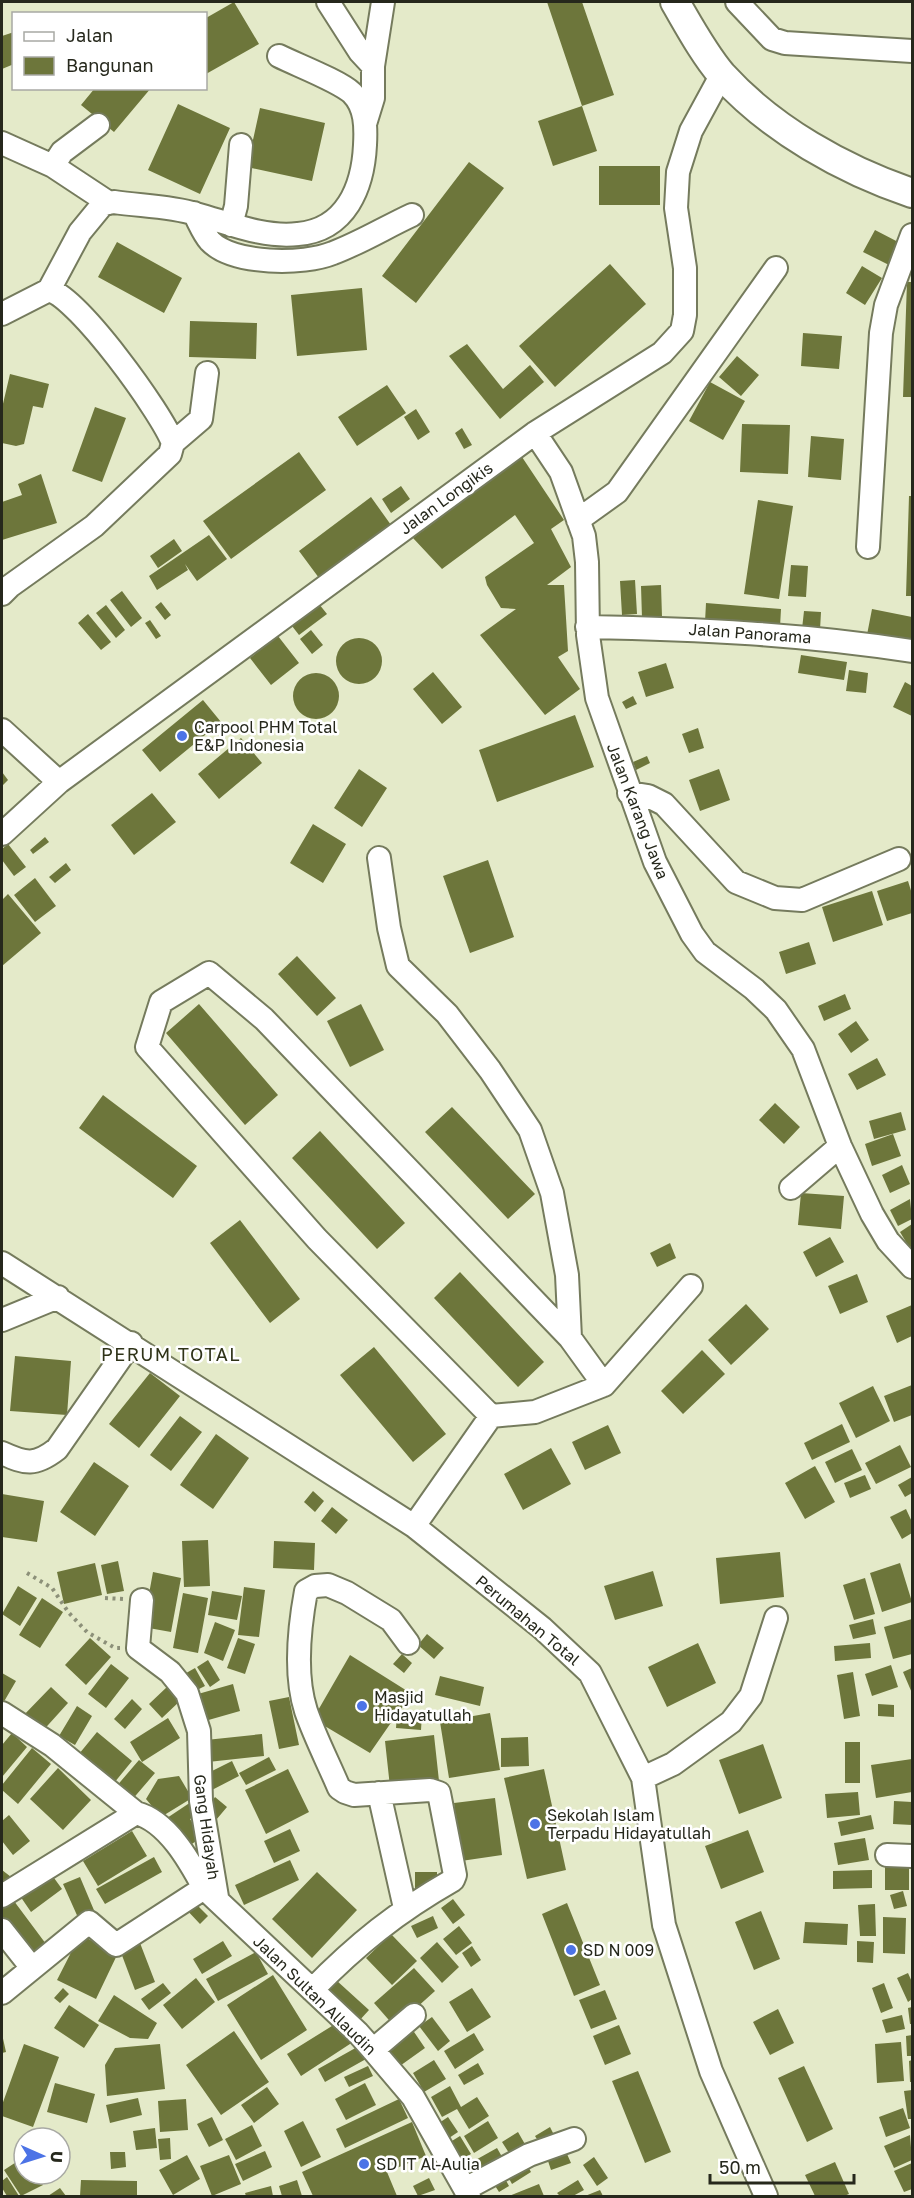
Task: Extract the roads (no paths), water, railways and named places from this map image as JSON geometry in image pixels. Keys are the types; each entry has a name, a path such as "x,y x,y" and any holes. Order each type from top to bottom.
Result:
{"main road":[{"path":"675,2 722,74 753,104 800,139 850,168 912,193"}],"street":[{"path":"328,2 360,52 373,66"},
{"path":"365,124 373,98 373,66 383,2"},
{"path":"737,2 772,39 786,43 912,51"},
{"path":"2,143 53,166 109,203 194,213 231,225 275,235 318,231 335,221 355,196 364,164 363,111 351,92 279,56"},
{"name":"Jalan Longikis","path":"2,834 59,782 535,433 662,353 682,331 685,315 685,268 676,208 678,172 691,131 722,74"},
{"path":"53,166 62,152 98,125"},
{"path":"231,225 236,206 241,145"},
{"path":"2,314 49,290 81,232 98,208 109,203"},
{"path":"194,213 211,241 219,247 247,257 276,261 306,261 333,253 412,216"},
{"path":"868,547 881,333 886,305 912,235"},
{"path":"578,519 617,492 776,267"},
{"path":"49,290 57,292 78,310 125,368 173,443"},
{"path":"2,594 94,526 170,454 173,443 201,419 207,373"},
{"name":"Jalan Karang Jawa","path":"535,433 561,472 578,519 588,562 587,627 597,698 655,862 692,934 705,952 754,989 776,1010 803,1049 840,1146 872,1214 888,1241 912,1267"},
{"name":"Jalan Panorama","path":"587,627 704,630 834,639 912,651"},
{"path":"2,730 59,782"},
{"path":"629,793 648,796 664,804 736,882 775,898 802,900 899,860"},
{"path":"379,858 389,928 398,966 447,1014 490,1070 530,1130 552,1192 567,1275 570,1338"},
{"path":"491,1416 317,1239 147,1047 161,1002 209,973 264,1019 570,1338 604,1385"},
{"path":"791,1188 840,1146"},
{"name":"Perumahan Total","path":"2,1263 131,1343 414,1526 542,1628 590,1673 644,1778 664,1925 711,2072 766,2196"},
{"path":"414,1526 491,1416 535,1412 604,1385 691,1286"},
{"path":"2,1320 58,1297"},
{"path":"2,1453 22,1462 41,1461 57,1449 131,1343"},
{"path":"312,1989 351,1951 405,1908 455,1877 442,1797 430,1790 354,1794 339,1788 306,1710 300,1679 300,1633 306,1591 315,1586 328,1585 347,1593 391,1620 408,1643"},
{"name":"Gang Hidayah","path":"141,1600 138,1648 170,1672 187,1693 200,1731 201,1801 211,1893"},
{"path":"644,1778 665,1769 732,1722 751,1696 776,1618"},
{"name":"Jalan Sultan Allaudin","path":"2,1713 52,1745 136,1813 152,1817 190,1862 211,1893 373,2050 413,2097 467,2193"},
{"path":"379,1793 405,1908"},
{"path":"2,1896 136,1813"},
{"path":"887,1855 912,1856"},
{"path":"2,1993 89,1922 116,1945 211,1893"},
{"path":"2,1930 32,1968"},
{"path":"373,2050 414,2015"},
{"path":"467,2193 529,2155 574,2139"}],"place":[{"name":"Carpool PHM Total E&P Indonesia","path":"182,736"},
{"name":"Masjid Hidayatullah","path":"362,1706"},
{"name":"Sekolah Islam Terpadu Hidayatullah","path":"535,1824"},
{"name":"SD N 009","path":"571,1950"},
{"name":"SD IT Al-Aulia","path":"364,2164"}],"district":[{"name":"PERUM TOTAL","path":"171,1354"}]}
